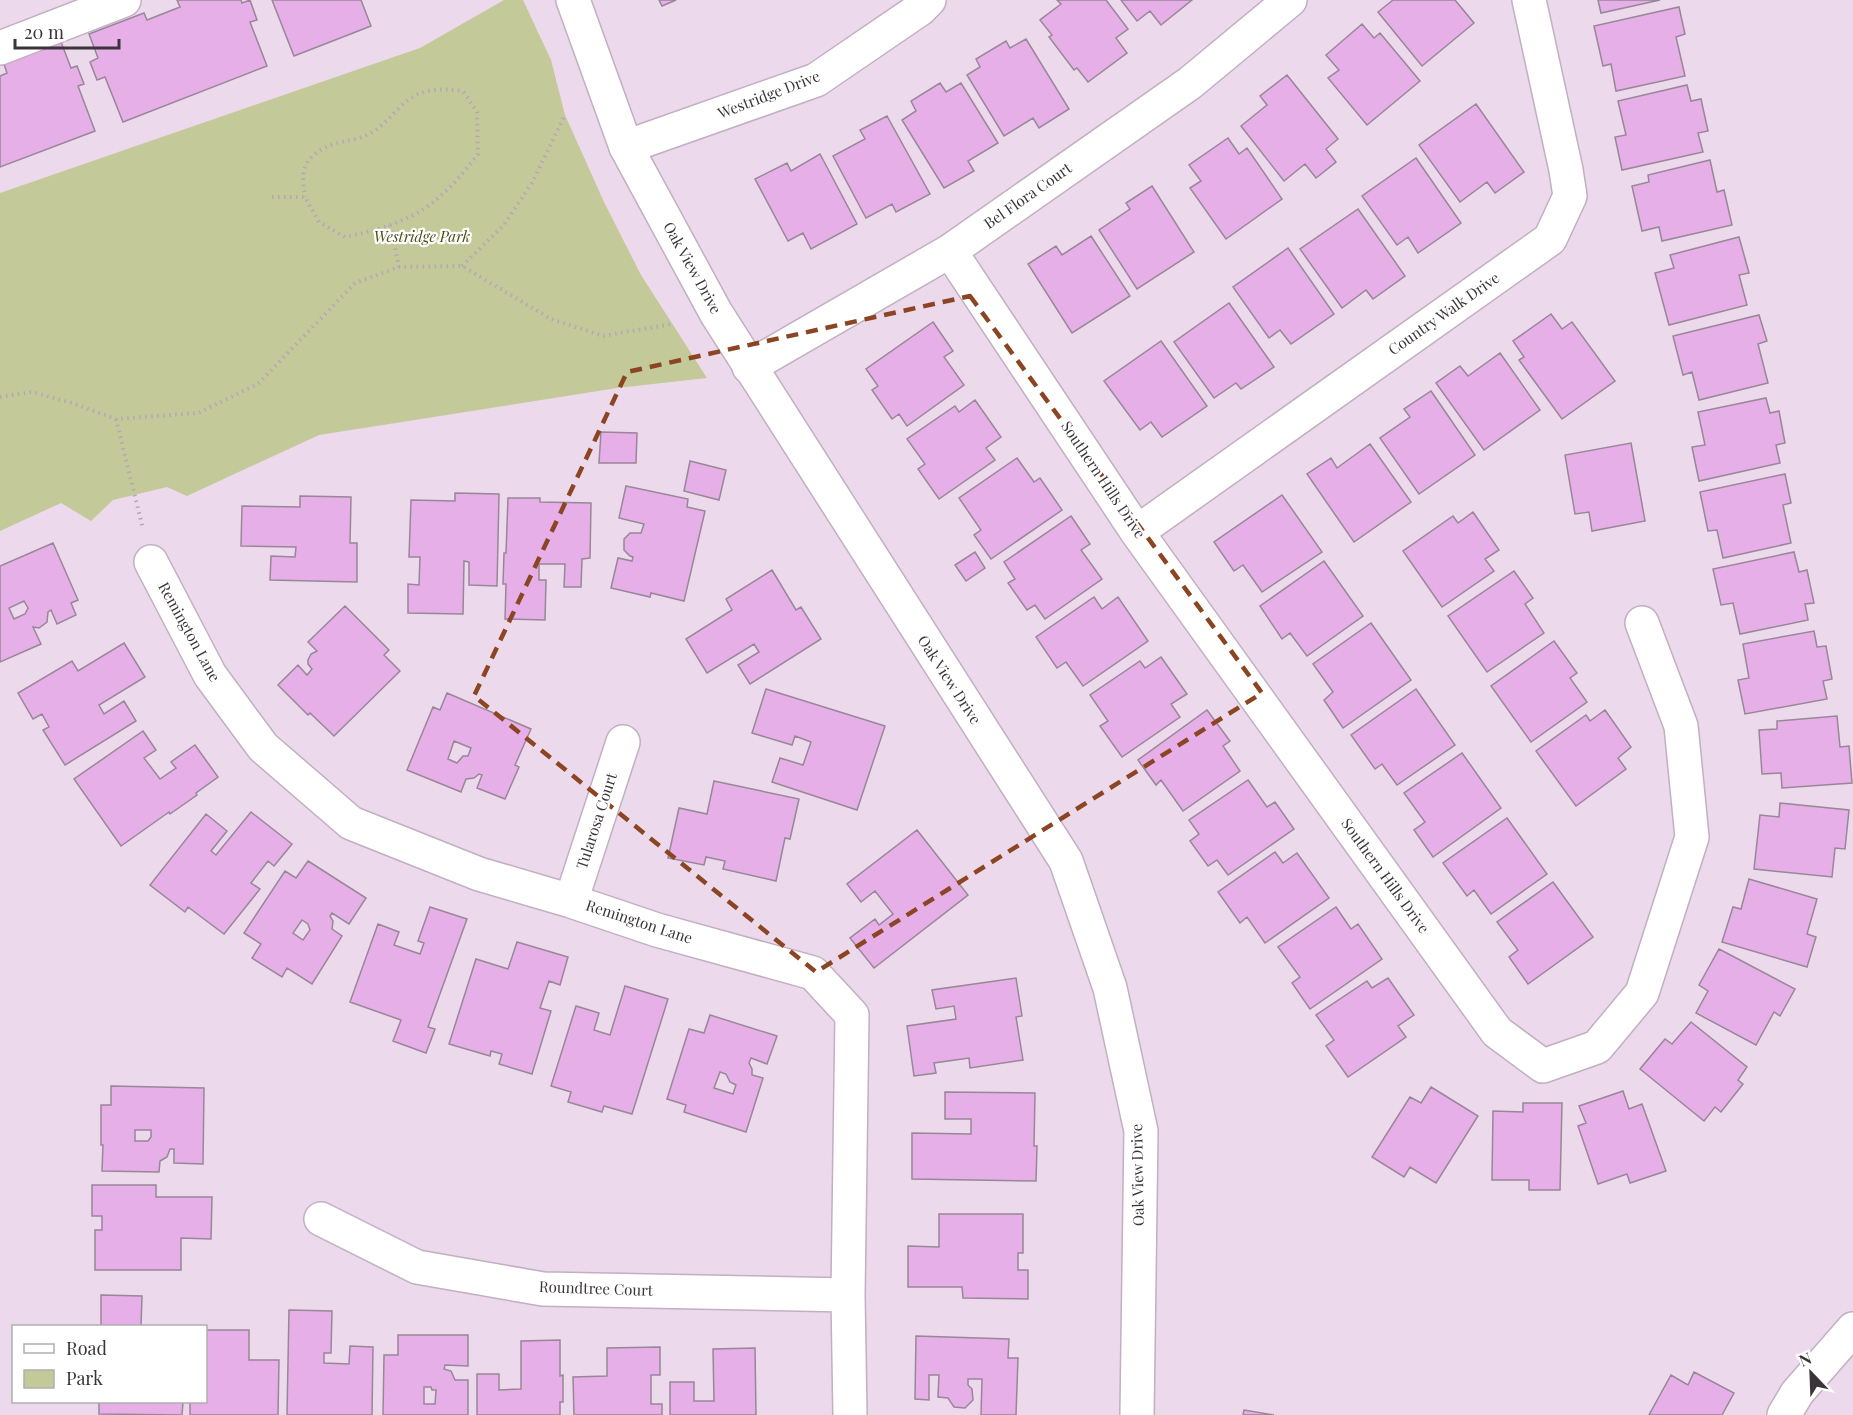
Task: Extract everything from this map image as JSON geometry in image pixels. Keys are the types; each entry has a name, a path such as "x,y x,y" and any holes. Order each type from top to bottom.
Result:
{"street":[{"path":"0,48 124,0"},
{"name":"Oak View Drive","path":"573,0 626,147 716,313 1066,861 1110,988 1141,1131 1137,1415"},
{"name":"Westridge Drive","path":"626,147 816,80 920,9 929,0"},
{"name":"Bel Flora Court","path":"749,367 950,251 1190,83 1290,0"},
{"name":"Country Walk Drive","path":"1137,532 1550,239 1569,196 1566,170 1528,0"},
{"name":"Southern Hills Drive","path":"950,251 1137,532 1497,1032 1543,1066 1597,1047 1642,993 1692,837 1681,726 1642,623"},
{"name":"Remington Lane","path":"151,562 210,675 263,747 351,823 479,874 571,901 657,930 813,973 852,1015 848,1295 850,1415"},
{"name":"Tularosa Court","path":"571,901 623,741"},
{"name":"Roundtree Court","path":"321,1219 417,1267 543,1289 848,1295"},
{"path":"1784,1415 1797,1393 1853,1329"}],"path":[{"path":"441,88 464,91 477,112 478,154 456,182 419,213 378,230 345,237 319,222 305,197 302,173 312,155 330,145 367,135 384,125 402,105 421,92 441,88"},
{"path":"462,266 502,226 532,183 565,115"},
{"path":"273,197 305,197"},
{"path":"390,225 399,267"},
{"path":"0,397 32,392 116,419 198,413 258,384 355,283 399,267 462,266 551,319 603,336 672,324"},
{"path":"116,419 151,562"}],"highlighted area":[{"path":"970,296 1262,693 816,972 474,696 627,372"}],"green space":[{"name":"Westridge Park","path":"504,0 523,0 551,60 565,115 604,202 641,275 707,378 617,388 319,435 187,496 167,487 113,500 91,521 61,503 0,531 0,193 420,48"}],"building":[{"path":"177,0 241,0 242,3 250,0 257,20 250,22 267,66 123,122 105,77 97,80 90,62 98,58 89,34 144,13 147,20 180,7"},
{"path":"272,0 361,0 371,26 294,56"},
{"path":"659,0 676,0 662,6"},
{"path":"1057,0 1106,0 1128,29 1116,38 1127,53 1088,82 1077,68 1074,70 1049,37 1052,35 1040,20 1061,4"},
{"path":"1121,0 1192,0 1161,25 1150,11 1137,21"},
{"path":"1393,0 1455,0 1474,23 1422,66 1378,12"},
{"path":"1598,0 1660,0 1601,13"},
{"path":"1679,7 1685,34 1676,37 1685,76 1616,91 1611,64 1603,66 1594,26"},
{"path":"1362,24 1374,38 1380,33 1420,81 1367,125 1328,78 1339,70 1326,55"},
{"path":"1026,39 1069,109 1039,128 1033,118 1004,136 967,75 980,67 976,59 1006,41 1010,48"},
{"path":"61,42 71,68 77,66 84,84 78,86 95,131 0,167 0,76 7,73 4,64"},
{"path":"1287,75 1338,139 1326,149 1336,162 1316,178 1305,164 1284,181 1241,126 1267,105 1260,96"},
{"path":"940,83 946,92 961,83 998,143 968,161 974,171 944,188 902,120 916,111 911,101"},
{"path":"1687,85 1691,101 1701,99 1708,131 1698,133 1703,152 1622,170 1615,137 1626,135 1618,101"},
{"path":"1476,104 1524,172 1495,193 1487,182 1460,202 1419,145"},
{"path":"887,116 930,194 896,212 892,204 866,218 833,156 865,139 860,130"},
{"path":"1228,138 1239,154 1247,148 1282,199 1226,239 1190,188 1201,181 1189,165"},
{"path":"820,154 857,224 811,249 803,233 788,241 755,179 787,163 791,171"},
{"path":"1416,158 1461,223 1418,253 1408,237 1397,245 1362,196"},
{"path":"1710,160 1717,192 1724,190 1732,225 1662,241 1659,227 1642,231 1632,186 1649,182 1648,175"},
{"path":"1152,186 1194,252 1137,289 1099,230 1130,209 1126,203"},
{"path":"1358,209 1405,276 1373,299 1366,290 1342,308 1300,249"},
{"path":"1091,236 1130,296 1072,333 1028,264 1056,246 1062,255"},
{"path":"1739,237 1749,273 1739,275 1747,305 1669,325 1655,273 1674,268 1670,255"},
{"path":"1288,248 1334,314 1291,344 1280,330 1269,338 1233,287"},
{"path":"1229,303 1274,367 1241,389 1236,383 1214,398 1174,342"},
{"path":"1551,314 1562,329 1572,322 1615,381 1562,419 1519,360 1524,357 1513,341"},
{"path":"1759,315 1767,341 1758,344 1768,383 1699,400 1692,372 1683,375 1673,336"},
{"path":"933,322 953,351 944,357 964,385 907,426 899,414 892,419 872,390 878,386 866,369"},
{"path":"1161,341 1207,406 1162,437 1151,422 1140,430 1104,381"},
{"path":"1500,353 1540,410 1484,450 1436,383 1460,366 1468,376"},
{"path":"1431,391 1475,455 1419,494 1380,438 1410,417 1404,409"},
{"path":"1766,398 1770,413 1779,411 1785,443 1776,445 1780,463 1699,481 1692,447 1705,445 1698,412"},
{"path":"975,400 1001,437 986,448 995,460 939,499 918,469 925,464 907,439 955,406 959,412"},
{"path":"601,432 637,433 636,463 599,463"},
{"path":"1631,443 1645,521 1592,531 1589,512 1575,514 1565,455"},
{"path":"1370,444 1411,502 1354,542 1307,474 1331,458 1337,468"},
{"path":"1017,458 1034,482 1040,478 1062,510 991,559 974,535 981,530 959,498"},
{"path":"690,461 726,470 719,500 684,491"},
{"path":"1785,474 1791,503 1783,505 1791,543 1723,558 1717,530 1708,531 1700,492"},
{"path":"626,486 688,499 687,507 705,511 684,601 651,593 650,597 611,588 618,558 632,561 633,557 624,550 624,539 630,533 641,533 644,524 619,518"},
{"path":"455,493 499,494 497,586 469,585 469,562 464,561 463,614 408,613 408,584 419,585 420,557 409,557 411,500 455,501"},
{"path":"1282,495 1322,552 1262,592 1243,565 1234,571 1214,542"},
{"path":"300,496 351,497 350,543 357,543 357,582 270,580 271,556 295,557 296,547 241,546 242,506 300,507"},
{"path":"508,498 540,498 540,502 591,503 590,558 582,559 581,587 564,587 565,564 539,564 539,580 546,580 545,620 505,619 506,584 503,584"},
{"path":"1473,512 1499,550 1485,559 1494,571 1442,607 1403,551 1453,516 1458,523"},
{"path":"1071,516 1090,544 1081,550 1102,579 1045,619 1035,605 1027,610 1008,583 1015,579 1004,562"},
{"path":"53,543 78,600 71,603 76,615 57,624 51,610 48,612 47,622 39,628 33,627 41,644 0,662 0,566","holes":["24,601 28,608 25,614 14,619 9,608"]},
{"path":"975,552 985,568 966,581 955,565"},
{"path":"1794,552 1799,572 1807,570 1814,603 1805,604 1808,620 1740,634 1733,603 1721,605 1713,569"},
{"path":"1324,561 1363,616 1307,656 1290,633 1282,639 1260,606"},
{"path":"772,570 796,610 801,607 821,639 750,684 738,665 759,652 754,644 707,673 686,639 732,610 726,599"},
{"path":"1514,571 1533,598 1525,604 1544,633 1487,672 1448,616"},
{"path":"1094,597 1102,609 1118,597 1148,641 1083,686 1066,662 1057,668 1036,637"},
{"path":"345,606 389,650 384,655 400,671 334,736 310,713 308,715 278,685 298,665 307,675 312,669 308,660 311,654 317,651 308,642"},
{"path":"1371,623 1411,680 1343,728 1324,700 1333,692 1313,664"},
{"path":"1814,631 1817,647 1826,646 1832,679 1823,681 1827,699 1745,714 1738,680 1749,678 1743,644"},
{"path":"1554,641 1577,673 1570,678 1587,702 1531,742 1491,686"},
{"path":"124,643 145,677 99,705 104,714 124,701 136,721 65,765 43,730 49,727 42,714 33,719 18,693 72,661 78,671"},
{"path":"1161,657 1187,694 1171,704 1180,717 1122,757 1100,726 1108,721 1090,695 1140,661 1145,668"},
{"path":"766,689 885,726 857,810 772,782 780,758 803,765 811,742 795,736 792,745 752,733"},
{"path":"1416,689 1455,745 1397,785 1382,764 1375,769 1351,735"},
{"path":"447,693 531,729 515,765 519,767 505,799 477,788 482,775 479,774 474,778 466,779 461,792 407,770 433,707 440,710","holes":["454,741 471,748 468,756 463,756 457,763 448,759"]},
{"path":"1207,710 1230,741 1223,746 1240,771 1183,811 1161,780 1156,785 1138,760"},
{"path":"1605,710 1631,747 1618,758 1626,769 1576,806 1536,751 1586,715 1590,721"},
{"path":"1837,716 1840,747 1849,746 1852,783 1782,788 1781,773 1762,774 1759,730 1777,729 1777,721"},
{"path":"143,731 156,750 144,758 160,779 176,768 171,762 195,745 218,777 196,793 197,795 121,846 74,779"},
{"path":"1462,753 1501,808 1433,857 1414,830 1425,822 1404,793"},
{"path":"1248,780 1267,807 1275,802 1294,829 1228,875 1217,860 1208,866 1190,841 1199,834 1189,820"},
{"path":"714,781 799,799 790,839 785,838 776,881 723,869 725,861 706,857 704,865 668,858 679,808 707,814"},
{"path":"1780,803 1849,810 1845,849 1835,848 1832,877 1754,869 1760,815 1779,817"},
{"path":"251,812 292,844 274,866 268,861 251,883 260,889 224,934 188,907 185,912 150,885 206,814 227,831 211,851 216,855"},
{"path":"1507,818 1547,874 1491,914 1474,890 1467,896 1443,863"},
{"path":"917,830 968,895 874,968 850,938 875,919 879,925 893,914 875,891 861,902 847,884"},
{"path":"1275,852 1283,863 1297,853 1329,898 1265,943 1247,917 1240,923 1218,892"},
{"path":"308,861 366,898 349,924 332,913 330,916 333,921 332,929 342,936 312,984 287,968 282,977 252,958 261,944 244,933 285,871 296,878","holes":["302,920 308,924 310,930 303,940 293,933"]},
{"path":"1749,879 1817,899 1807,934 1816,937 1807,967 1722,942 1733,907 1741,909"},
{"path":"1553,882 1593,937 1528,984 1509,957 1518,950 1497,922"},
{"path":"430,907 467,919 428,1027 435,1029 426,1053 393,1041 401,1020 350,1002 378,924 399,932 394,945 420,954 424,943 418,941"},
{"path":"1336,907 1351,929 1358,924 1382,959 1310,1009 1292,983 1300,977 1278,947"},
{"path":"517,942 568,957 560,985 549,981 540,1008 551,1011 532,1074 499,1064 502,1054 491,1051 490,1056 449,1044 476,959 508,969"},
{"path":"1719,949 1795,989 1780,1016 1774,1012 1756,1045 1696,1013 1708,991 1699,985"},
{"path":"1016,978 1022,1016 1016,1017 1023,1060 970,1068 969,1058 934,1063 936,1073 914,1076 907,1026 956,1019 954,1006 936,1009 932,990"},
{"path":"1388,978 1414,1015 1398,1026 1406,1037 1348,1077 1326,1046 1334,1040 1316,1015 1367,981 1372,988"},
{"path":"625,986 668,999 632,1114 604,1106 602,1112 568,1102 571,1092 551,1086 576,1006 599,1013 594,1030 610,1035"},
{"path":"710,1015 777,1036 767,1064 751,1058 749,1063 752,1075 763,1078 746,1132 684,1112 686,1105 667,1099 689,1029 704,1033","holes":["720,1072 726,1074 730,1082 736,1085 733,1094 714,1088"]},
{"path":"1691,1022 1747,1067 1738,1080 1743,1084 1721,1112 1715,1107 1704,1121 1640,1069 1665,1039 1672,1044"},
{"path":"111,1086 204,1088 203,1164 174,1163 174,1149 170,1149 167,1157 160,1161 159,1172 102,1171 101,1105 111,1105","holes":["135,1130 151,1130 151,1137 148,1141 135,1141"]},
{"path":"1431,1087 1478,1116 1436,1183 1410,1167 1404,1177 1372,1157 1410,1097 1421,1103"},
{"path":"1623,1091 1629,1109 1642,1104 1666,1171 1630,1183 1627,1174 1598,1184 1578,1126 1586,1123 1579,1106"},
{"path":"945,1092 1035,1093 1036,1181 912,1179 912,1133 971,1134 971,1119 945,1119"},
{"path":"1523,1103 1562,1103 1560,1190 1529,1190 1529,1180 1492,1180 1493,1111 1523,1112"},
{"path":"92,1185 156,1185 156,1197 212,1197 211,1239 181,1238 181,1270 95,1270 95,1230 102,1230 102,1216 92,1216"},
{"path":"939,1214 1023,1214 1023,1253 1018,1253 1018,1270 1028,1270 1028,1299 963,1298 962,1287 908,1287 908,1246 939,1247"},
{"path":"101,1295 142,1296 141,1325 101,1325"},
{"path":"289,1310 332,1311 331,1353 324,1353 324,1363 349,1364 350,1346 373,1347 372,1415 287,1415"},
{"path":"207,1330 249,1330 249,1360 279,1360 278,1415 190,1415 190,1403 207,1403"},
{"path":"398,1335 468,1335 468,1366 445,1365 444,1369 451,1371 455,1380 468,1380 468,1415 383,1415 384,1355 398,1355","holes":["424,1387 431,1387 432,1390 436,1390 435,1404 424,1404"]},
{"path":"916,1336 1009,1339 1008,1358 1018,1358 1016,1415 981,1415 982,1379 968,1379 973,1400 965,1408 954,1407 948,1398 938,1397 939,1375 929,1375 929,1400 915,1399"},
{"path":"560,1340 563,1402 560,1402 560,1415 477,1415 477,1374 499,1374 499,1390 521,1389 521,1341"},
{"path":"660,1347 660,1375 651,1375 651,1404 662,1404 662,1415 574,1415 573,1377 607,1376 607,1348"},
{"path":"755,1348 756,1415 670,1415 670,1382 694,1382 694,1401 714,1401 713,1349"},
{"path":"1694,1372 1734,1393 1722,1415 1649,1415 1671,1375 1688,1385"},
{"path":"99,1403 183,1403 182,1415 99,1414"},
{"path":"1244,1410 1274,1415 1243,1415"}]}
